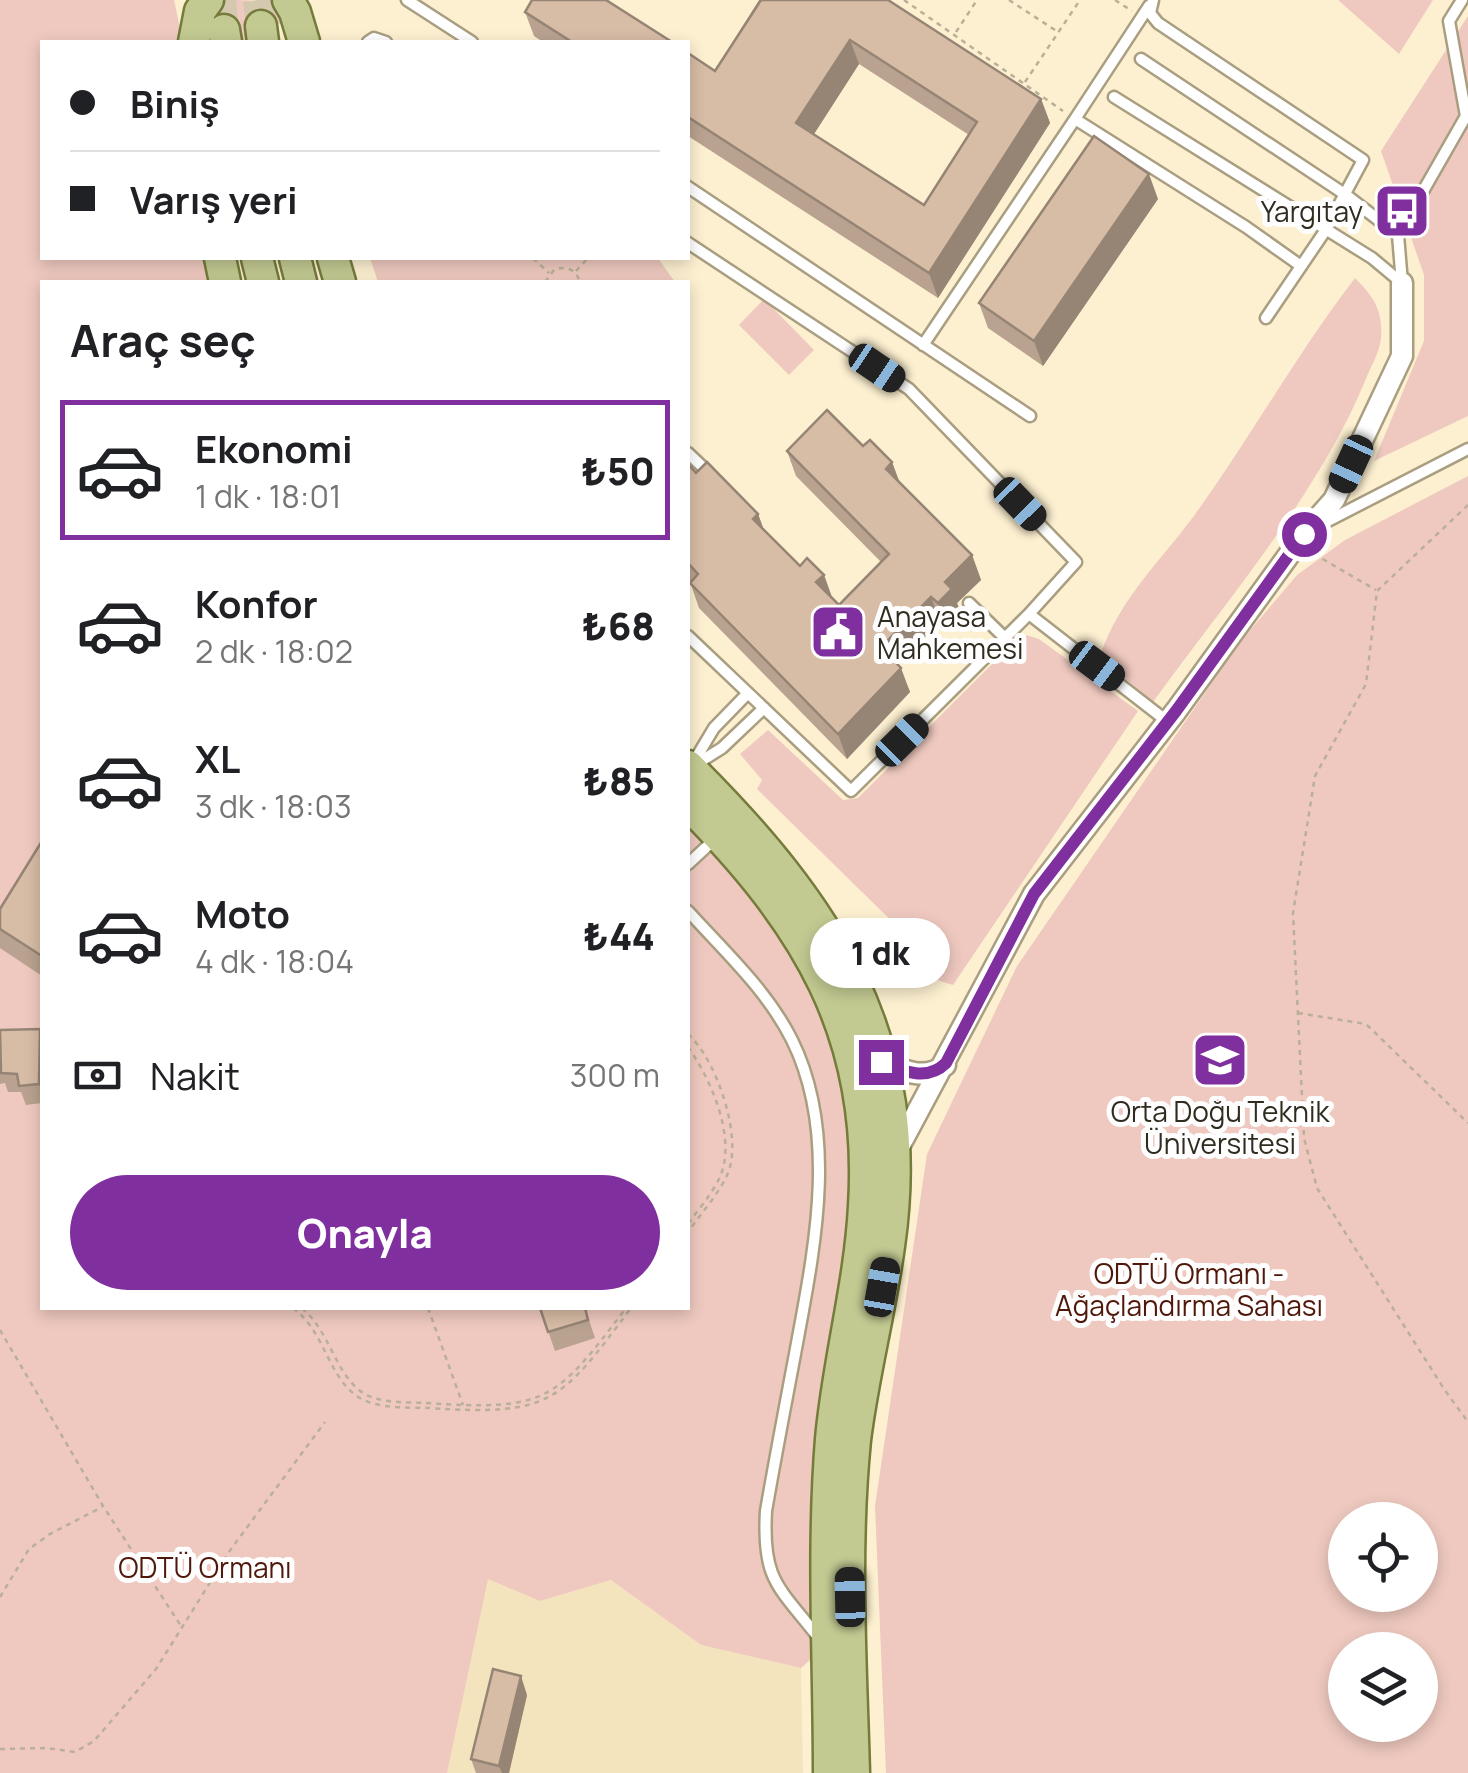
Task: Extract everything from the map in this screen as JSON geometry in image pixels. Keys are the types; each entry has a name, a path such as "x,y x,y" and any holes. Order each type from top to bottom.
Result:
{"main road":[{"path":"193,40 200,11 208,0"},
{"path":"288,0 303,40"},
{"path":"304,40 305,0"},
{"path":"690,770 768,849 814,912 849,972 865,1008 881,1062 893,1127 889,1246 859,1408 852,1479 854,1773"},
{"path":"690,806 775,899 820,974 843,1033 862,1114 864,1207 831,1436 825,1545 829,1773"}],"street":[{"path":"192,0 193,40"},
{"path":"894,1156 1034,894 1168,722 1304,534 1334,500 1402,356 1402,283"},
{"path":"881,1062 919,1074 939,1070 946,1063"}],"lane":[{"path":"407,0 426,6 469,40"},
{"path":"1402,283 1398,235 1466,116 1448,21 1462,0"},
{"path":"923,344 1152,1"},
{"path":"1152,1 1150,13 1158,23 1363,160 1324,231 1266,318"},
{"path":"1140,60 1346,194 1398,235"},
{"path":"1114,97 1372,258 1402,283"},
{"path":"1075,119 1301,266"},
{"path":"690,188 1030,416"},
{"path":"690,243 909,390 1076,562 1006,638 851,791 690,638"},
{"path":"1304,534 1468,450"},
{"path":"690,454 708,472"},
{"path":"969,603 1006,638"},
{"path":"1029,614 1168,722"},
{"path":"690,765 714,728 748,693"},
{"path":"690,767 722,748 764,708"},
{"path":"690,862 720,836"},
{"path":"690,913 760,988 793,1042 806,1074 818,1166 815,1238 764,1535 771,1578 826,1646"}],"path":[{"path":"904,0 1075,119"},
{"path":"954,35 977,0"},
{"path":"1009,0 1058,32"},
{"path":"1024,84 1080,0"},
{"path":"1115,0 1142,18"},
{"path":"535,260 550,273"},
{"path":"575,272 586,260"},
{"path":"546,280 559,268 575,272 579,280"},
{"path":"1468,504 1377,591 1366,684 1316,776 1293,913 1304,1138 1317,1188 1468,1422"},
{"path":"1314,554 1377,591"},
{"path":"1297,1012 1366,1024 1468,1124"},
{"path":"690,1036 705,1054 715,1075 728,1114 732,1145 727,1175 690,1229"},
{"path":"690,1051 708,1081 724,1149 720,1178 690,1221"},
{"path":"295,1310 318,1332 345,1384 356,1395 380,1405 514,1409 565,1389 589,1364 627,1310"},
{"path":"304,1310 323,1330 360,1391 384,1400 464,1408"},
{"path":"429,1310 464,1408"},
{"path":"0,1330 103,1506 182,1627"},
{"path":"0,1749 75,1752 86,1748 156,1669 231,1549 325,1422"},
{"path":"0,1597 29,1550 50,1534 103,1506"}],"shaded area":[{"path":"487,1578 540,1601 611,1580 701,1645 801,1668 803,1773 447,1773"}],"green space":[{"name":"ODTÜ Ormanı","path":"0,0 174,0 183,40 40,40 40,260 203,260 208,280 40,280 40,1310 690,1310 690,830 727,867 759,879 857,1089 826,1646 801,1668 701,1645 611,1580 540,1601 488,1579 447,1773 0,1773"},
{"path":"227,0 247,0 274,10 286,23 246,28 247,40 232,40 210,32 213,15"},
{"path":"1338,0 1433,0 1399,54"},
{"path":"1468,16 1468,416 1374,461 1424,341 1424,275 1381,151"},
{"path":"371,260 659,260 674,280 377,280"},
{"path":"1355,278 1376,305 1381,338 1345,423 1297,506 1153,702 1100,657 1108,636 1131,596 1201,506"},
{"path":"764,299 814,350 789,375 739,325"},
{"name":"ODTÜ Ormanı - Ağaçlandırma Sahası","path":"1468,476 1468,1773 886,1773 875,1506 927,1154 1017,966 1240,642 1297,575 1345,540"},
{"path":"1026,635 1039,639 1138,711 953,985 940,981 902,949 909,938 757,789 762,780 740,754 768,730 843,800 858,798 1014,642"}],"building":[{"path":"532,0 606,0 669,40 569,40 525,12"},
{"path":"761,0 888,0 1041,99 929,273 690,118 690,54 715,71","holes":["850,40 977,122 924,205 796,123"]},
{"path":"1094,136 1149,174 1034,341 979,303"},
{"path":"827,410 863,446 870,440 892,462 886,469 972,555 945,582 952,589 938,603 931,597 881,647 901,668 838,734 690,583 698,574 690,565 690,466 696,473 707,462 758,514 753,519 800,566 807,558 824,575 816,582 839,605 889,554 787,451"},
{"path":"40,844 40,955 0,929 0,909"},
{"path":"40,1029 39,1084 19,1086 17,1074 1,1073 0,1030"},
{"path":"541,1310 586,1310 588,1320 548,1332"},
{"path":"493,1669 521,1676 499,1766 471,1759"}],"tunnel":[{"path":"221,0 224,30"},
{"path":"258,0 261,26"}],"place":[{"name":"Yargıtay","path":"1402,211"},
{"name":"Anayasa Mahkemesi","path":"838,632"},
{"name":"Orta Doğu Teknik Üniversitesi","path":"1220,1060"}],"route":[{"path":"881,1062 919,1074 939,1070 946,1063 1034,894 1176,711 1304,534"}]}
